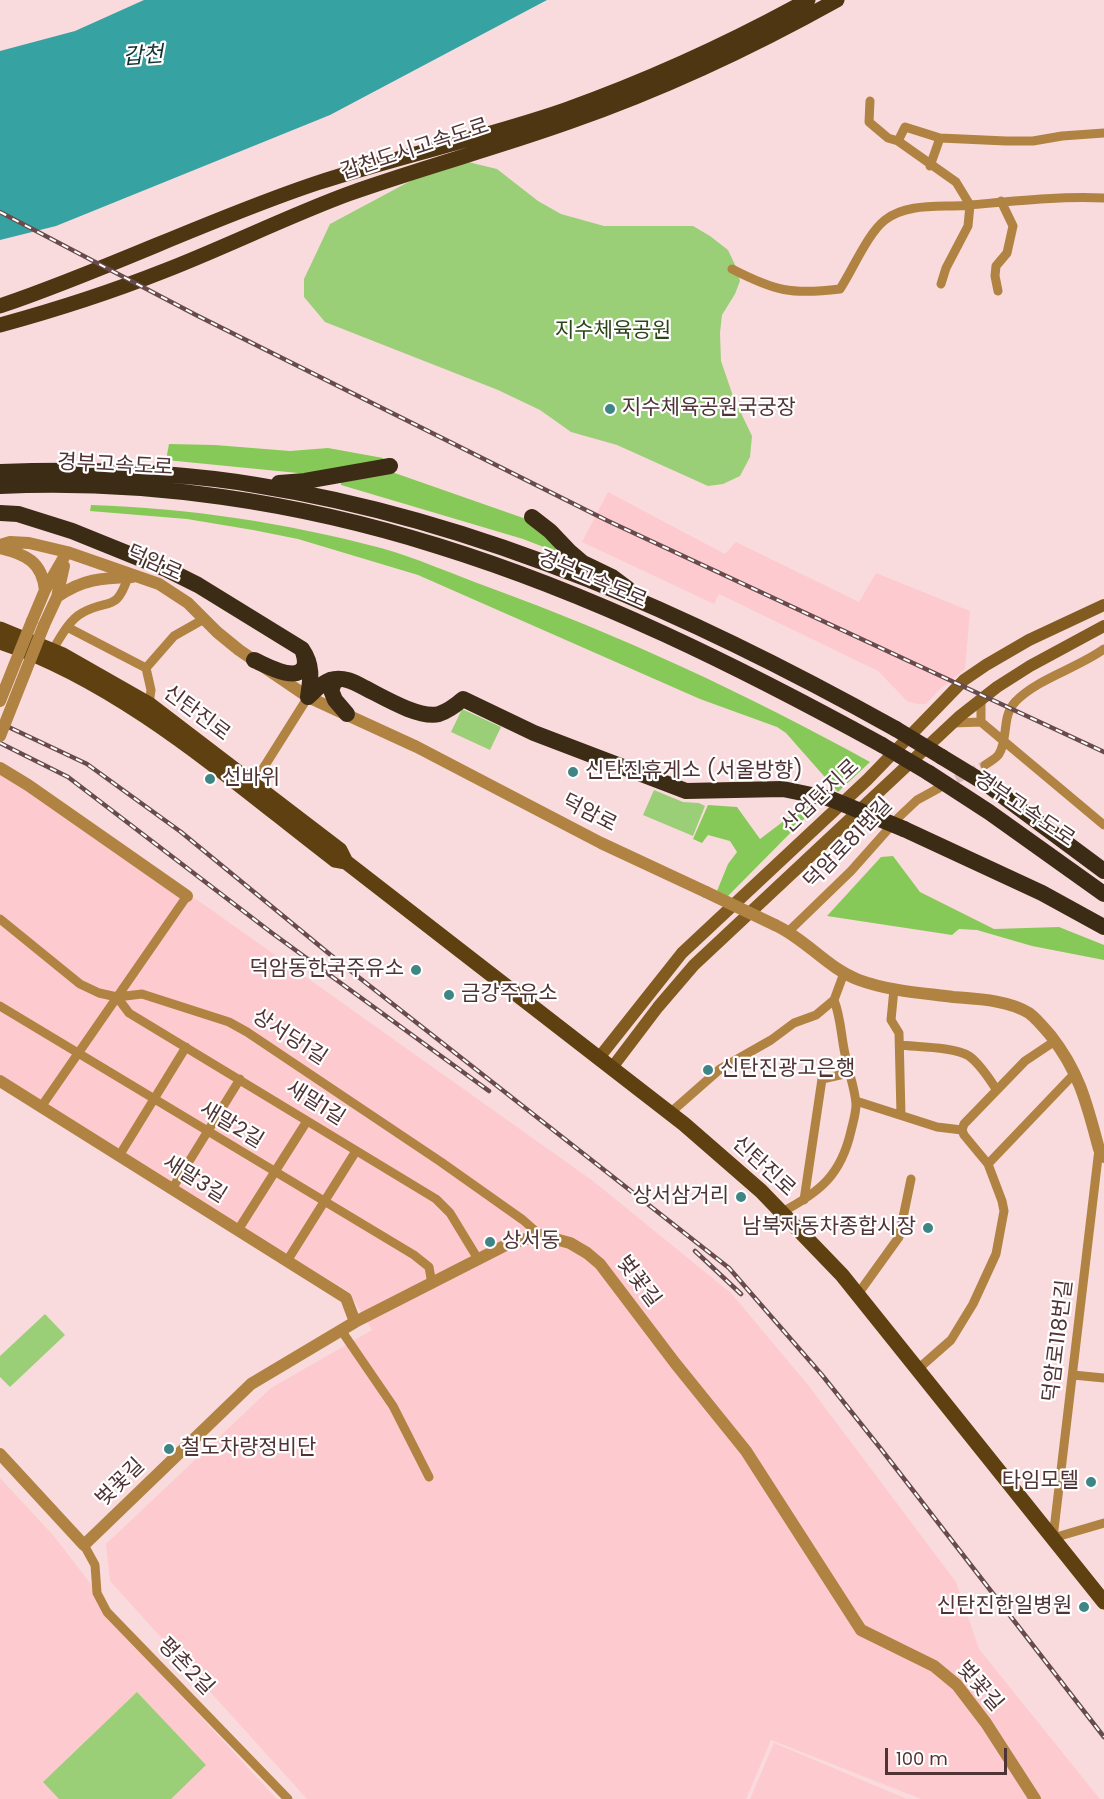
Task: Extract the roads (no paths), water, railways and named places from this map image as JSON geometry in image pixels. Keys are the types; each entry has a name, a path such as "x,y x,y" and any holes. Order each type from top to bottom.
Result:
{"highway":[{"name":"갑천도시고속도로","path":"0,306 36,294 160,243 317,183 563,110 712,49 808,0"},
{"name":"갑천도시고속도로","path":"0,325 41,314 164,272 314,207 368,187 621,103 764,39 837,0"},
{"path":"257,485 305,481 390,466"},
{"name":"경부고속도로","path":"0,472 49,470 164,475 257,485 399,516 533,558 648,604 822,687 988,785 1104,871"},
{"name":"경부고속도로","path":"0,486 64,485 142,488 204,494 272,505 366,526 438,546 565,592 665,635 756,678 882,745 989,812 1104,894"},
{"path":"0,513 18,514 72,531 166,569 198,585 302,649 307,656 311,672 308,697"},
{"path":"532,517 584,563 612,577 648,604"},
{"path":"254,660 278,671 296,674 302,671 305,664 302,649"},
{"path":"308,697 328,680 341,679 355,682 397,703 426,714 438,714 463,699 534,733 686,791 783,789 831,800 904,829 1042,893 1104,927"},
{"path":"341,679 335,681 331,690 335,700 347,714"}],"main road":[{"name":"산업단지로","path":"604,1064 682,953 867,780 964,680 986,664 1029,640 1104,604"},
{"name":"산업단지로","path":"604,1064 694,965 953,723 997,687 1030,666 1104,626"},
{"name":"신탄진로","path":"0,629 52,651 149,704 251,788"},
{"name":"신탄진로","path":"0,642 58,666 93,684 153,722 340,850 346,862 670,1113 761,1191 858,1294 1104,1602"}],"street":[{"path":"870,101 869,122 888,138 898,141 956,183 970,205 968,226 946,268 941,284"},
{"path":"898,141 905,127 940,138 1033,141 1104,133"},
{"path":"930,166 940,138"},
{"path":"732,269 759,283 792,292 840,289 869,238 886,219 904,210 1001,201 1075,197 1104,198"},
{"path":"998,291 994,276 996,266 1007,253 1013,226 1001,201"},
{"name":"덕암로","path":"0,546 10,542 29,543 67,552 175,593 239,650 308,697 417,747 601,843 789,931 844,973 858,980 894,989 982,999 1012,1006 1030,1014 1055,1041 1075,1073 1102,1153"},
{"path":"0,546 29,558 37,565 44,578 45,590 38,623 0,736"},
{"path":"45,590 67,552"},
{"path":"57,597 67,552"},
{"path":"0,701 38,623 57,597 71,587 88,580 134,577"},
{"path":"52,651 67,627 81,613 114,602 134,577"},
{"path":"146,668 174,636 204,619"},
{"path":"67,627 146,668 151,690 149,704"},
{"path":"985,765 999,755 1004,742 1005,719 1013,703 1033,688 1104,649"},
{"path":"251,788 308,697"},
{"path":"981,700 981,722"},
{"path":"953,723 981,722 1104,825"},
{"path":"0,768 187,896 41,1107"},
{"name":"덕암로81번길","path":"789,931 851,871 899,817 917,800 939,788"},
{"name":"상서당1길","path":"0,919 80,984 99,993 117,997 142,994 229,1022 275,1048 441,1162 523,1220 540,1235"},
{"path":"670,1113 720,1068 771,1040 794,1023 816,1015 834,1000 844,973"},
{"path":"894,989 891,1020 899,1033 901,1115"},
{"name":"새말1길","path":"117,997 129,1013 436,1199 450,1213 478,1259"},
{"path":"782,1212 804,1200 822,1186 842,1160 856,1112 856,1101 844,1052 839,1014 834,1000"},
{"name":"새말2길","path":"0,1006 414,1256 429,1267 432,1284"},
{"path":"962,1130 973,1113 1025,1061 1055,1041"},
{"path":"900,1045 968,1055 996,1089"},
{"path":"119,1156 186,1047"},
{"path":"804,1200 822,1079 849,1073"},
{"path":"988,1164 1075,1073"},
{"path":"172,1189 240,1079"},
{"name":"새말3길","path":"0,1081 346,1298 355,1322"},
{"path":"856,1101 937,1127 962,1130"},
{"path":"238,1230 307,1121"},
{"path":"918,1369 951,1340 973,1304 996,1254 1004,1211 988,1164 962,1130"},
{"path":"287,1261 356,1151"},
{"name":"덕암로118번길","path":"1053,1538 1102,1153"},
{"path":"858,1294 899,1237 911,1179"},
{"name":"벚꽃길","path":"84,1545 251,1384 355,1322 508,1244 540,1235 570,1243 600,1264 675,1363 746,1451 861,1630 934,1666 957,1685 986,1723 1035,1799"},
{"path":"341,1330 393,1406 429,1477"},
{"path":"1073,1375 1104,1378"},
{"path":"0,1454 84,1545"},
{"path":"1053,1538 1104,1522"},
{"name":"평촌2길","path":"84,1545 95,1565 97,1593 107,1612 288,1799"}],"water":[{"name":"갑천","path":"144,0 547,0 330,115 56,226 0,240 0,51 75,31"}],"tunnel":[{"path":"944,785 985,765"}],"railway":[{"path":"0,212 196,315 608,521 1104,752"},
{"path":"0,723 87,764 181,832 338,961 729,1268 822,1375 1104,1737"},
{"path":"0,743 68,777 272,933 489,1091"},
{"path":"695,1251 741,1294"}],"place":[{"name":"지수체육공원국궁장","path":"610,409"},
{"name":"신탄진휴게소 (서울방향)","path":"573,772"},
{"name":"선바위","path":"210,779"},
{"name":"덕암동한국주유소","path":"416,970"},
{"name":"금강주유소","path":"449,995"},
{"name":"신탄진광고은행","path":"708,1070"},
{"name":"상서삼거리","path":"741,1197"},
{"name":"남북자동차종합시장","path":"928,1228"},
{"name":"상서동","path":"490,1242"},
{"name":"철도차량정비단","path":"169,1449"},
{"name":"타임모텔","path":"1091,1482"},
{"name":"신탄진한일병원","path":"1084,1607"}],"park label":[{"name":"지수체육공원","path":"613,332"}]}
